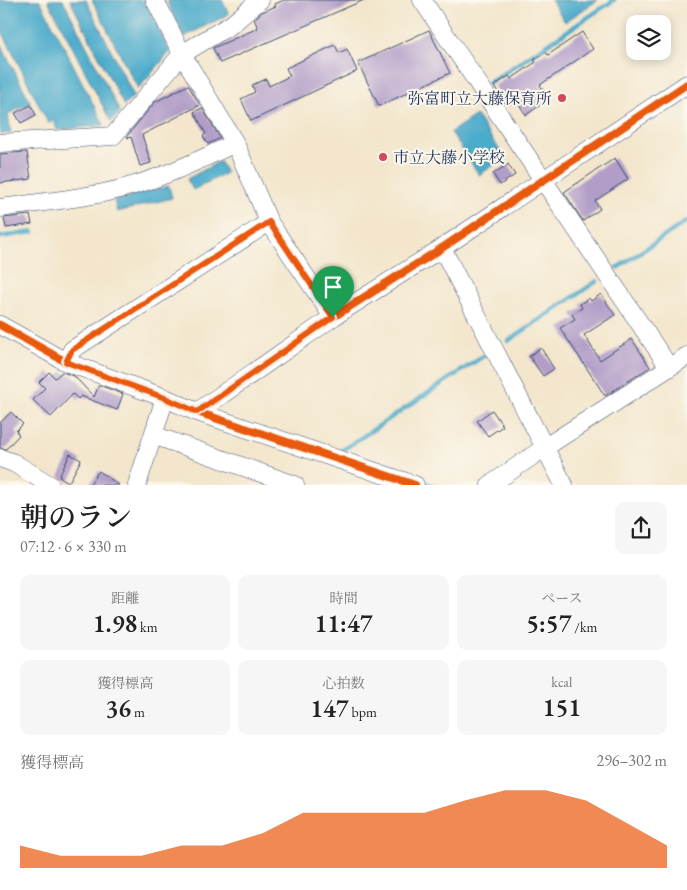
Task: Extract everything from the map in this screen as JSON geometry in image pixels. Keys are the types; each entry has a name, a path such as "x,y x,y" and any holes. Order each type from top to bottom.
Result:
{"street":[{"path":"155,0 182,54 235,143 269,222 333,317"},
{"path":"0,144 113,136 182,54 232,24 260,0"},
{"path":"422,0 669,367"},
{"path":"197,412 333,317 442,248 687,84"},
{"path":"0,208 103,193 131,186 177,171 235,143"},
{"path":"66,362 72,350 269,222"},
{"path":"442,248 564,485"},
{"path":"0,325 66,362 165,398 197,412 415,485"},
{"path":"490,485 687,356"},
{"path":"137,485 165,398"},
{"path":"153,435 295,485"},
{"path":"0,458 14,463 50,485"}],"water":[{"path":"0,0 40,0 104,125 57,130 54,121 48,123 0,27"},
{"path":"48,0 63,0 120,112 111,122"},
{"path":"70,0 86,0 134,96 124,106"},
{"path":"92,0 144,0 170,52 138,89"},
{"path":"171,0 222,0 229,14 184,37 167,2"},
{"path":"551,0 598,0 565,22"},
{"path":"0,43 31,103 8,114 11,133 0,134"},
{"path":"476,115 505,158 479,175 451,132"},
{"path":"220,161 226,173 193,190 187,179"},
{"path":"169,186 172,198 117,212 114,200"}],"building":[{"path":"284,0 364,0 220,63 213,48 258,28 254,19 262,12"},
{"path":"429,30 450,73 379,106 358,63"},
{"path":"582,32 593,49 540,85 549,99 526,115 516,100 510,104 508,101 505,103 494,86 509,76 511,79 536,62 534,60 546,52 548,55"},
{"path":"335,45 339,53 347,49 357,71 251,121 241,99 255,92 252,85 266,79 269,86 290,76 286,68"},
{"path":"188,85 200,105 142,135 151,163 140,166 131,137 128,138 127,136 155,102"},
{"path":"31,105 36,115 21,123 15,113"},
{"path":"202,108 220,138 208,144 203,136 206,134 194,112"},
{"path":"27,152 31,179 0,183 0,154"},
{"path":"615,158 628,179 595,201 600,209 583,221 564,192"},
{"path":"508,164 515,175 500,185 493,174"},
{"path":"30,215 32,224 6,228 4,218"},
{"path":"601,294 615,315 584,335 600,360 632,339 650,367 605,396 560,328 575,319 572,314 582,308 580,304 589,298 591,301"},
{"path":"541,348 554,369 543,376 529,356"},
{"path":"49,372 55,378 62,372 74,376 94,397 99,385 123,394 117,410 81,396 78,399 73,394 51,417 33,400 45,388 39,382"},
{"path":"492,410 503,426 488,436 477,421"},
{"path":"11,412 23,424 16,431 19,435 6,449 0,448 0,423"},
{"path":"70,454 81,460 69,482 59,477"},
{"path":"99,471 119,485 89,485"}],"waterway":[{"path":"489,83 614,0"},
{"path":"617,268 687,221"},
{"path":"0,237 33,232"},
{"path":"508,341 597,281"},
{"path":"338,453 485,355"},
{"path":"418,480 432,485"}],"cycle path":[{"path":"197,412 333,317 442,248 687,84"},
{"path":"0,325 66,362 165,398 197,412 415,485"}],"place":[{"name":"弥富町立大藤保育所","path":"562,98"},
{"name":"市立大藤小学校","path":"383,157"}],"route":[{"path":"269,222 333,317 197,412 165,398 66,362 72,350 269,222"}]}
